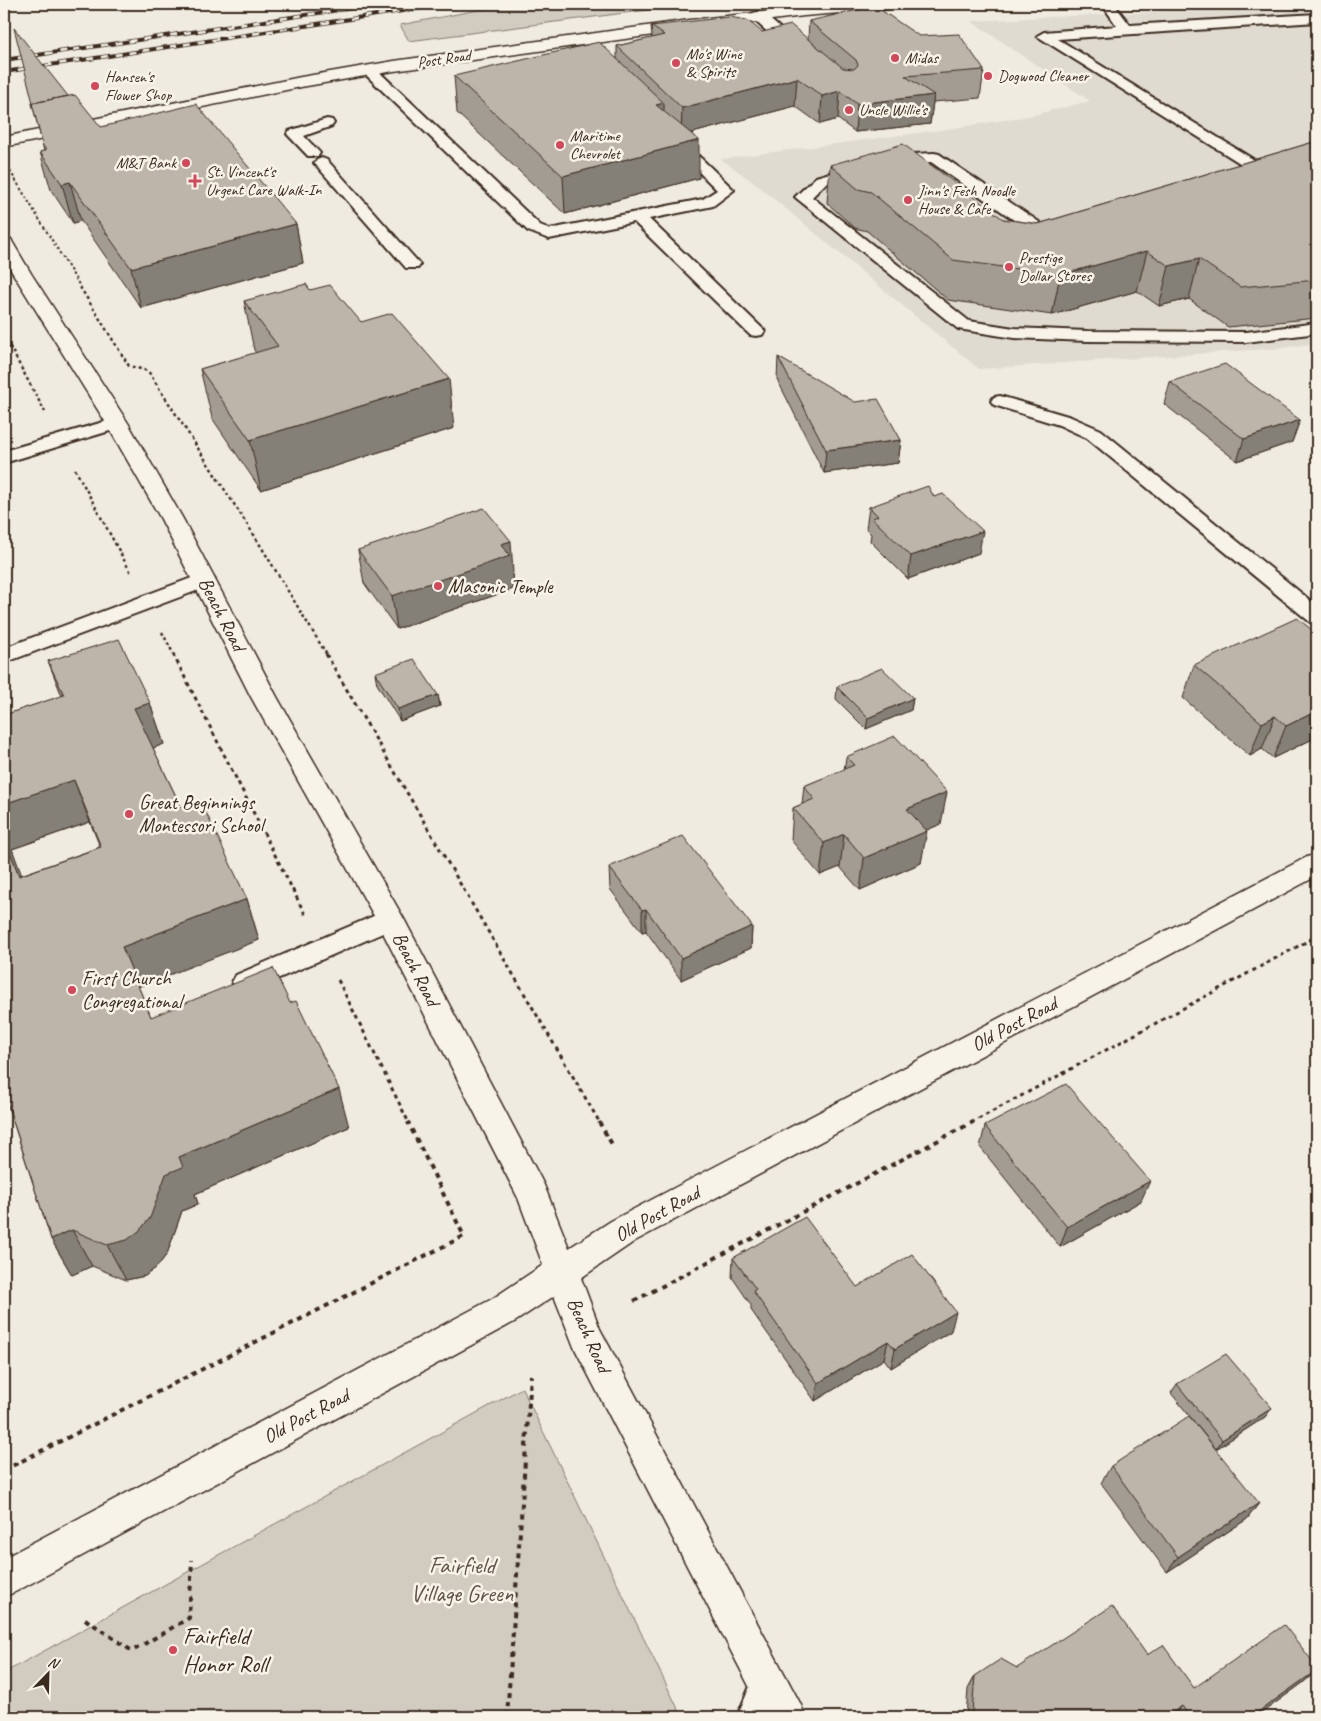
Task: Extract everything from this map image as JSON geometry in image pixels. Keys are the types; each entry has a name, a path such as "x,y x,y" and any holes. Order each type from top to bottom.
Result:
{"street":[{"name":"Post Road","path":"4,142 369,70 575,46 758,16 888,4"},
{"name":"Beach Road","path":"4,243 22,275 117,423 172,519 264,697 390,919 533,1195 586,1336 786,1717"},
{"name":"Old Post Road","path":"4,1578 504,1310 623,1231 1317,864"}],"lane":[{"path":"1108,4 1127,30"},
{"path":"758,16 810,62"},
{"path":"1264,172 1044,36 1317,18"},
{"path":"369,70 534,228 550,234 708,203 726,190 664,130"},
{"path":"327,123 294,134 318,158 412,265"},
{"path":"1069,232 1050,238 934,157 892,159 821,180 803,196 964,325 1014,334 1246,338 1317,328"},
{"path":"1246,177 1282,166"},
{"path":"638,217 756,331"},
{"path":"1000,401 1065,421 1094,434 1317,617"},
{"path":"4,457 117,423"},
{"path":"4,656 205,580"},
{"path":"224,991 390,919"},
{"path":"754,1717 768,1684"}],"path":[{"path":"6,166 129,366 148,371 254,535 336,670 613,1146"},
{"path":"4,336 147,602 322,948 464,1236 4,1470"},
{"path":"634,1301 1042,1086 1317,936"},
{"path":"507,1717 531,1375"},
{"path":"85,1620 132,1652 189,1618 192,1560"}],"shaded area":[{"path":"1317,4 1317,343 1282,348 979,369 757,185 721,159 948,129 1029,116 1090,101 971,21"}],"green space":[{"path":"509,4 694,4 409,41 400,25"},
{"name":"Fairfield Village Green","path":"522,1388 682,1717 4,1717 4,1673"}],"building":[{"path":"875,6 919,36 959,34 984,70 905,76 934,95 857,104 840,91 822,96 797,78 682,108 617,46 664,35 651,26 729,17 747,20 762,32 791,25 843,68 854,69 858,65 856,60 809,21"},
{"path":"14,28 68,96 33,103"},
{"path":"599,42 664,103 656,105 699,140 563,176 454,76"},
{"path":"75,95 101,127 196,104 296,224 131,268 70,182 62,184 40,152 46,150 43,146 32,103"},
{"path":"1317,141 1317,280 1240,287 1199,259 1169,266 1147,251 1060,275 953,260 871,192 858,189 830,165 903,144 1003,219 1038,224"},
{"path":"306,284 310,290 330,285 361,322 392,313 449,379 250,440 200,369 278,346 244,301"},
{"path":"778,357 855,402 878,399 901,440 826,450"},
{"path":"1225,364 1300,420 1244,439 1170,382"},
{"path":"928,486 934,497 943,494 983,531 911,556 872,518 878,516 869,507"},
{"path":"484,508 511,541 501,544 510,556 392,596 358,550"},
{"path":"1297,618 1317,634 1317,711 1286,726 1275,716 1262,723 1194,665"},
{"name":"First Church Congregational","path":"119,639 150,703 134,708 181,807 200,800 247,899 122,947 151,1017 273,968 290,1003 296,1001 339,1089 179,1157 183,1167 166,1174 150,1218 139,1231 127,1240 107,1245 72,1230 51,1239 4,1093 4,836 19,876 101,847 74,780 4,804 4,715 64,695 48,661"},
{"path":"414,659 438,695 398,709 375,673"},
{"path":"882,668 913,698 868,718 837,687"},
{"path":"895,736 947,792 907,809 927,831 864,858 844,834 824,843 793,808 814,799 804,786 854,765 846,757"},
{"path":"683,836 752,926 681,958 646,909 642,910 609,867"},
{"path":"1066,1084 1150,1181 1067,1227 985,1126"},
{"path":"805,1217 857,1287 912,1254 956,1312 895,1349 888,1341 818,1383 753,1291 756,1289 733,1258"},
{"path":"1226,1354 1272,1408 1222,1440 1177,1384"},
{"path":"1189,1416 1259,1503 1178,1557 1111,1466"},
{"path":"1112,1606 1147,1655 1163,1645 1194,1688 1284,1625 1317,1667 1317,1670 1251,1717 1190,1717 1182,1706 1166,1717 976,1717 972,1711 975,1676 1001,1659 1017,1668"}],"railway":[{"path":"4,60 379,4"},
{"path":"4,72 448,4"}],"place":[{"name":"Midas","path":"895,58"},
{"name":"Mo's Wine & Spirits","path":"676,63"},
{"name":"Dogwood Cleaner","path":"988,76"},
{"name":"Hansen's Flower Shop","path":"95,86"},
{"name":"Uncle Willie's","path":"849,110"},
{"name":"Maritime Chevrolet","path":"560,145"},
{"name":"M&T Bank","path":"186,163"},
{"name":"St. Vincent's Urgent Care Walk-In","path":"195,181"},
{"name":"Jinn's Fesh Noodle House & Cafe","path":"908,200"},
{"name":"Prestige Dollar Stores","path":"1009,267"},
{"name":"Masonic Temple","path":"438,586"},
{"name":"Great Beginnings Montessori School","path":"129,814"},
{"name":"First Church Congregational","path":"72,990"},
{"name":"Fairfield Honor Roll","path":"173,1650"}]}
